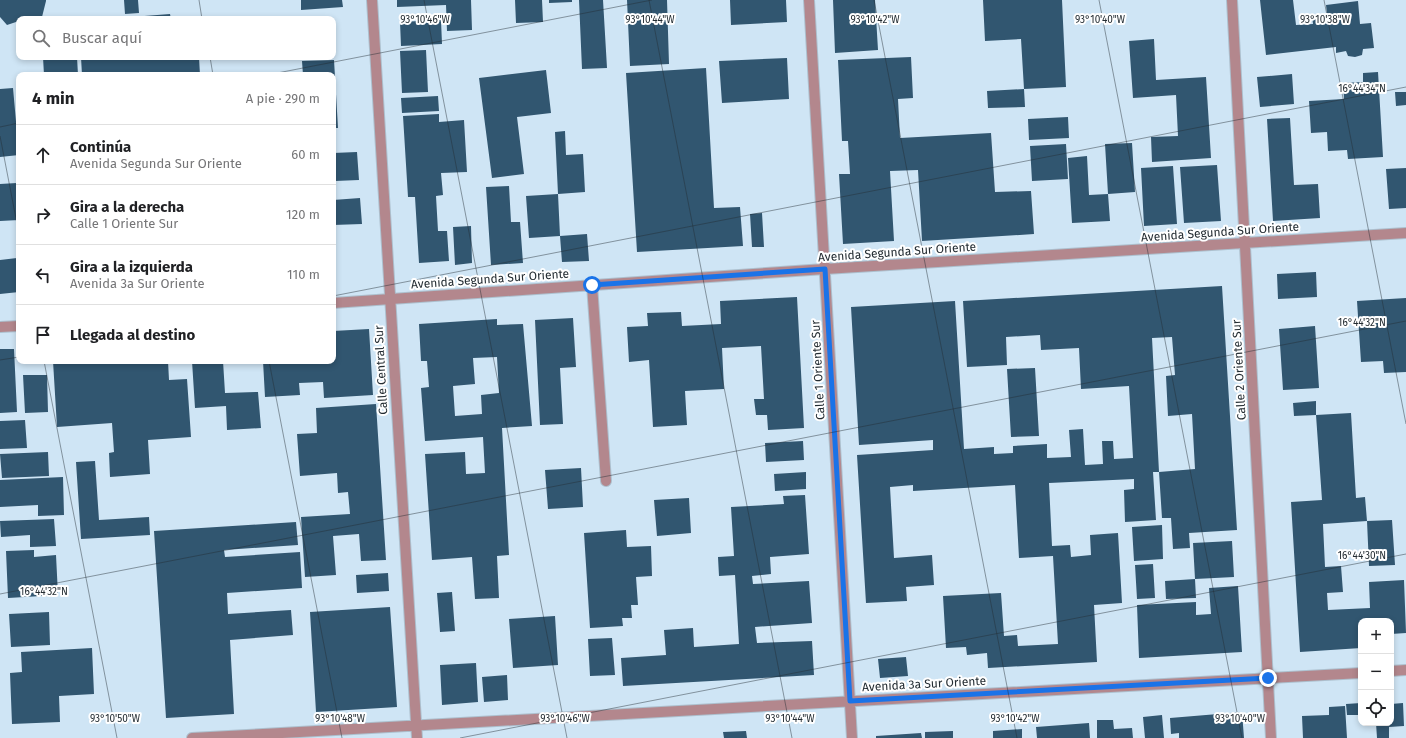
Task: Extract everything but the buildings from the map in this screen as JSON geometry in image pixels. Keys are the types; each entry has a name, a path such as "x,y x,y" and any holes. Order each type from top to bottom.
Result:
{"street":[{"name":"Calle Central Sur","path":"372,0 417,738"},
{"name":"Calle 1 Oriente Sur","path":"809,0 852,738"},
{"name":"Calle 2 Oriente Sur","path":"1232,0 1271,738"},
{"name":"Avenida Segunda Sur Oriente","path":"336,302 825,269 1406,233"},
{"path":"592,285 606,481"},
{"path":"0,327 16,326"},
{"path":"1394,671 1406,670"},
{"name":"Avenida 3a Sur Oriente","path":"192,738 1358,673"}],"route":[{"path":"592,285 825,269 850,701 1268,678"}]}
